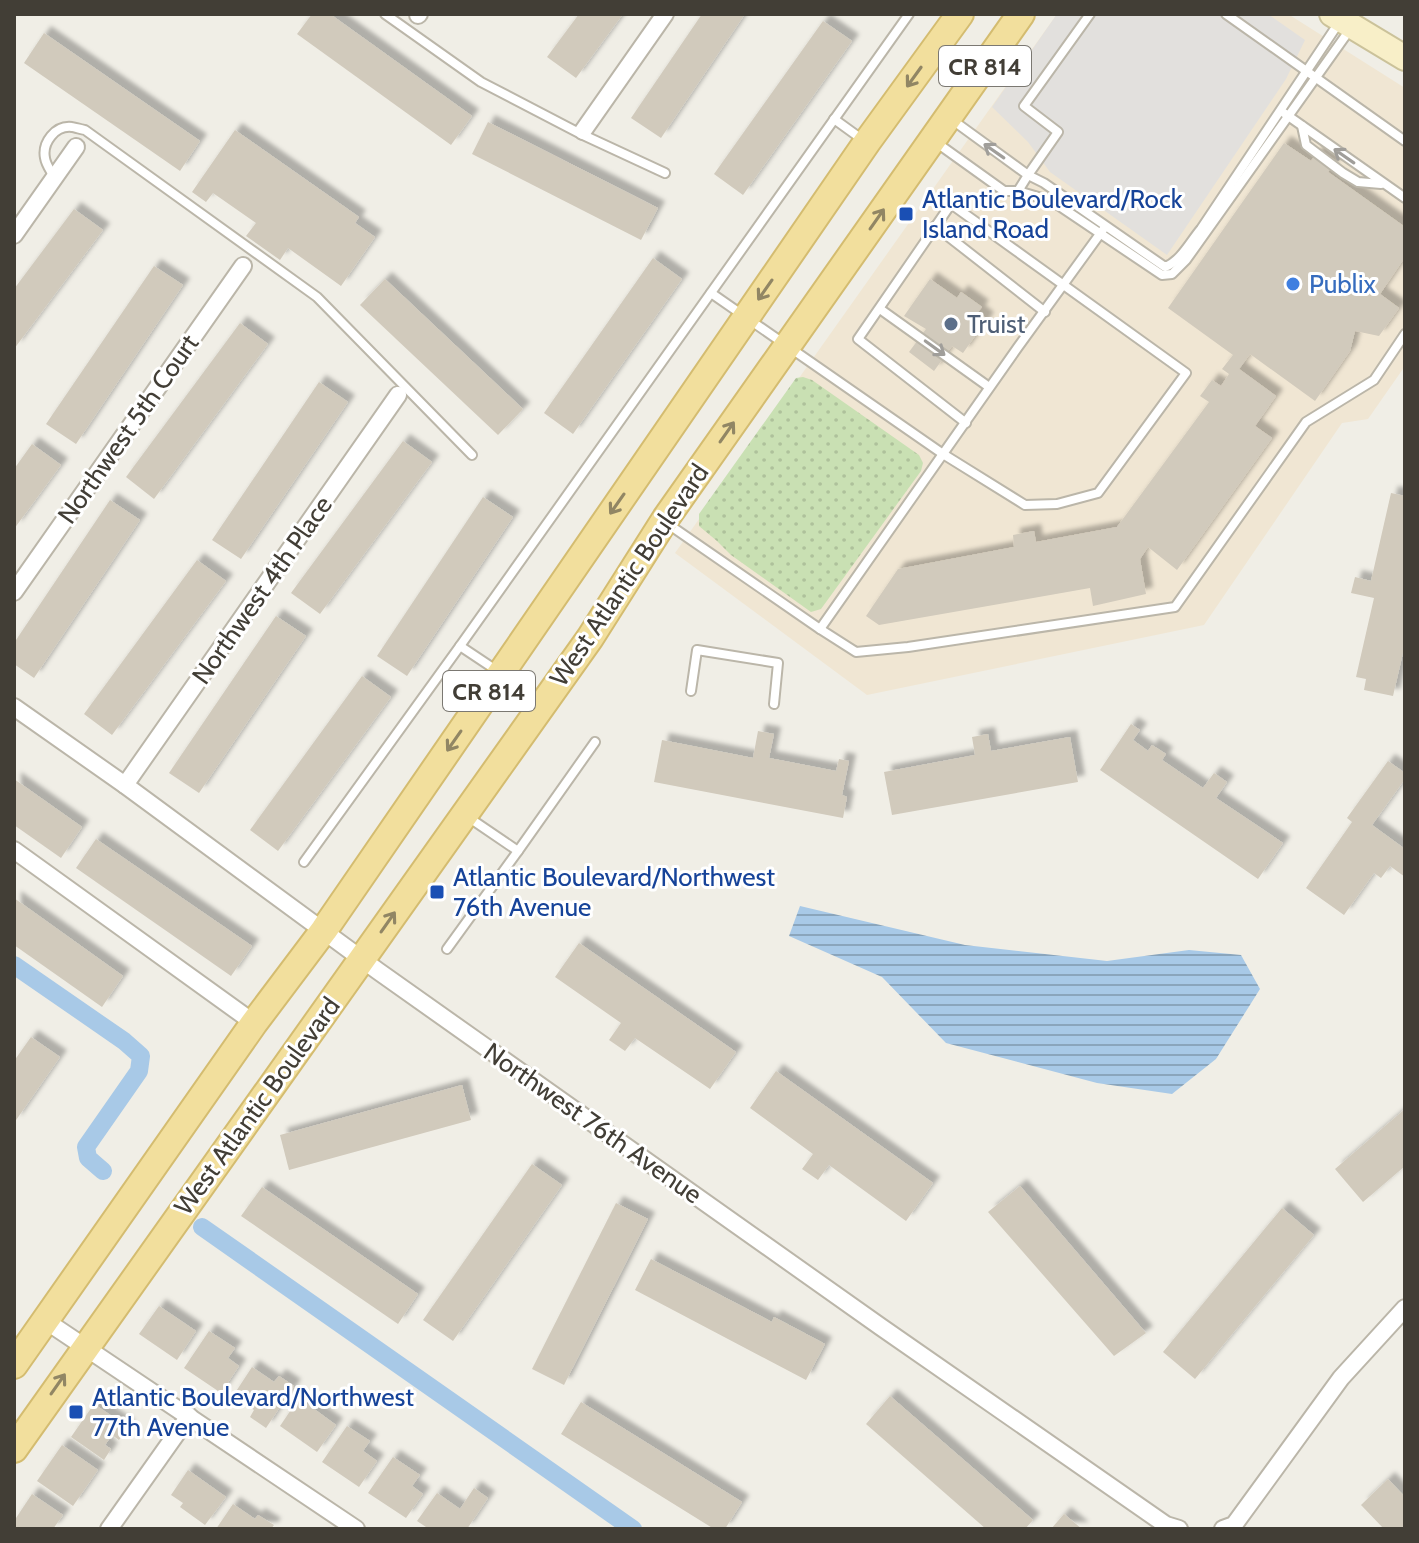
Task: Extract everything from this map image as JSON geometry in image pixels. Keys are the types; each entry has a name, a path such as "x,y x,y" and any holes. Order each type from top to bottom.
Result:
{"main road":[{"name":"West Atlantic Boulevard","path":"14,1365 254,1023 324,930 867,142 960,14"},
{"name":"West Atlantic Boulevard","path":"14,1449 590,638 666,518 1021,14"},
{"path":"1342,20 1405,58"}],"street":[{"path":"582,133 665,14"},
{"path":"14,235 76,147"},
{"name":"Northwest 5th Court","path":"14,592 243,266"},
{"name":"Northwest 4th Place","path":"125,785 401,390"},
{"name":"Northwest 76th Avenue","path":"14,707 362,959 944,1371 1166,1525 1179,1529"},
{"path":"14,850 254,1023"},
{"path":"1223,1529 1234,1525 1341,1378 1405,1308"},
{"path":"46,1321 356,1529"},
{"path":"109,1529 189,1416"}],"lane":[{"path":"385,14 481,82 665,173"},
{"path":"407,30 418,14"},
{"path":"304,862 909,14"},
{"path":"1018,191 1058,132 1024,106 1090,14"},
{"path":"1226,14 1405,141"},
{"path":"949,118 1028,175 1169,267 1201,229 1342,20"},
{"path":"933,140 1004,191 1018,191 1052,201 1162,275 1172,274 1186,260 1342,20"},
{"path":"1284,113 1405,198"},
{"path":"834,119 867,142"},
{"path":"1302,126 1306,145 1343,173 1358,182 1386,185"},
{"path":"54,178 45,158 48,140 63,128 85,130 317,297 401,390 472,455"},
{"path":"711,293 943,454 1025,505 1057,504 1098,493 1186,373 951,204 858,339 966,423"},
{"path":"935,226 1045,312"},
{"path":"820,629 1105,227"},
{"path":"243,266 250,249"},
{"path":"880,309 989,387"},
{"path":"664,521 856,652 924,645 1175,607 1306,422 1374,380 1405,334"},
{"path":"460,646 500,673"},
{"path":"691,691 697,650 778,663 774,704"},
{"path":"447,949 595,742"},
{"path":"464,814 518,851"}],"shaded area":[{"path":"1057,14 1288,14 1405,88 1405,366 1368,419 1342,423 1204,625 867,695 675,553"},
{"path":"1057,14 1268,14 1305,40 1286,79 1167,255 1050,172 1028,142 992,107"}],"green space":[{"path":"796,378 812,380 919,455 923,463 921,471 821,609 811,612 731,555 699,526 699,514"}],"water":[{"path":"800,906 965,945 1107,961 1189,950 1241,955 1260,989 1216,1059 1172,1094 1097,1083 946,1043 882,977 789,936"}],"building":[{"path":"312,14 330,14 472,116 451,145 297,34"},
{"path":"579,14 623,14 576,78 547,57"},
{"path":"702,14 745,14 661,138 631,118"},
{"path":"823,21 852,41 743,195 714,174"},
{"path":"44,33 200,141 180,171 24,63"},
{"path":"488,122 658,208 641,240 472,154"},
{"path":"235,130 359,217 355,223 375,237 341,286 288,248 280,260 246,236 256,223 213,193 206,202 192,192"},
{"path":"1284,143 1311,161 1319,149 1336,161 1328,172 1405,227 1405,257 1380,294 1399,308 1379,336 1355,331 1350,351 1315,401 1250,354 1239,369 1276,396 1255,426 1272,438 1177,570 1148,547 1140,559 1146,594 1093,606 1090,588 879,625 866,616 898,569 1014,547 1013,535 1034,531 1036,542 1117,527 1209,402 1200,396 1212,380 1221,386 1229,374 1222,369 1233,355 1168,308"},
{"path":"74,209 103,230 14,349 14,289"},
{"path":"653,258 682,279 573,434 544,413"},
{"path":"154,266 183,285 76,444 46,424"},
{"path":"385,279 523,409 498,435 360,305"},
{"name":"Truist","path":"930,279 957,298 961,292 982,307 978,312 987,319 963,353 952,346 934,371 909,352 926,329 904,316"},
{"path":"240,323 268,344 154,499 126,477"},
{"path":"319,382 348,402 241,559 212,540"},
{"path":"403,441 432,462 320,614 291,593"},
{"path":"32,444 61,465 14,529 14,469"},
{"path":"1391,493 1405,496 1405,644 1393,696 1364,690 1366,679 1356,677 1374,598 1351,593 1355,577 1371,581"},
{"path":"483,497 513,517 407,676 377,656"},
{"path":"110,500 140,520 34,678 14,664 14,643"},
{"path":"197,560 226,581 112,735 84,714"},
{"path":"276,616 306,636 199,793 169,773"},
{"path":"362,676 391,697 278,851 250,830"},
{"path":"1131,724 1140,730 1133,740 1148,751 1152,745 1166,754 1162,760 1203,788 1214,773 1227,782 1216,798 1283,843 1258,879 1100,770"},
{"path":"758,731 774,734 769,758 836,771 839,759 849,761 842,795 847,797 843,818 654,782 662,740 753,758"},
{"path":"988,734 991,751 1070,737 1078,782 892,815 884,772 975,755 972,737"},
{"path":"1388,761 1405,773 1405,779 1372,825 1405,849 1405,877 1390,866 1381,878 1374,873 1344,915 1306,888 1352,822 1347,818"},
{"path":"14,779 82,827 61,858 14,825"},
{"path":"96,839 252,946 231,976 76,868"},
{"path":"14,898 123,976 102,1007 14,945"},
{"path":"579,943 736,1052 710,1089 635,1038 625,1051 609,1040 621,1023 555,977"},
{"path":"31,1037 60,1057 14,1123 14,1061"},
{"path":"776,1071 933,1183 906,1221 829,1165 818,1180 802,1169 813,1154 750,1108"},
{"path":"462,1085 471,1120 289,1170 280,1135"},
{"path":"1405,1109 1405,1166 1363,1202 1335,1169"},
{"path":"532,1164 562,1185 453,1341 423,1320"},
{"path":"1020,1186 1146,1333 1114,1356 988,1212"},
{"path":"262,1187 418,1294 398,1324 241,1216"},
{"path":"616,1203 648,1219 564,1385 532,1369"},
{"path":"1282,1208 1314,1235 1195,1379 1163,1352"},
{"path":"651,1259 772,1322 774,1317 825,1344 806,1380 635,1290"},
{"path":"159,1306 196,1331 177,1360 139,1334"},
{"path":"209,1331 235,1348 228,1358 239,1366 221,1393 184,1368"},
{"path":"252,1367 274,1382 279,1376 294,1386 266,1428 250,1417 254,1410 233,1396"},
{"path":"890,1396 1033,1520 1025,1529 986,1529 866,1424"},
{"path":"299,1398 336,1425 317,1452 280,1426"},
{"path":"581,1402 742,1502 725,1529 714,1529 561,1434"},
{"path":"94,1404 128,1427 119,1440 112,1435 105,1445 111,1449 104,1460 71,1437"},
{"path":"347,1426 370,1441 363,1451 377,1461 359,1487 322,1462"},
{"path":"62,1445 98,1470 73,1506 37,1481"},
{"path":"393,1457 420,1475 412,1486 423,1494 406,1518 368,1493"},
{"path":"188,1470 226,1497 205,1525 180,1507 183,1503 171,1495"},
{"path":"1388,1479 1405,1497 1405,1529 1384,1529 1361,1505"},
{"path":"474,1488 488,1498 467,1529 429,1529 417,1521 437,1493 460,1509"},
{"path":"32,1494 63,1515 53,1529 14,1529 14,1521"},
{"path":"233,1504 255,1519 258,1515 274,1525 271,1529 216,1529"},
{"path":"1064,1514 1082,1529 1051,1529"}],"waterway":[{"path":"14,965 141,1056 139,1071 86,1147 88,1158 103,1171"},
{"path":"202,1227 633,1529"}],"place":[{"name":"Atlantic Boulevard/Rock Island Road","path":"906,214"},
{"name":"Publix","path":"1293,284"},
{"name":"Truist","path":"951,324"},
{"name":"Atlantic Boulevard/Northwest 76th Avenue","path":"437,892"},
{"name":"Atlantic Boulevard/Northwest 77th Avenue","path":"76,1412"}]}
